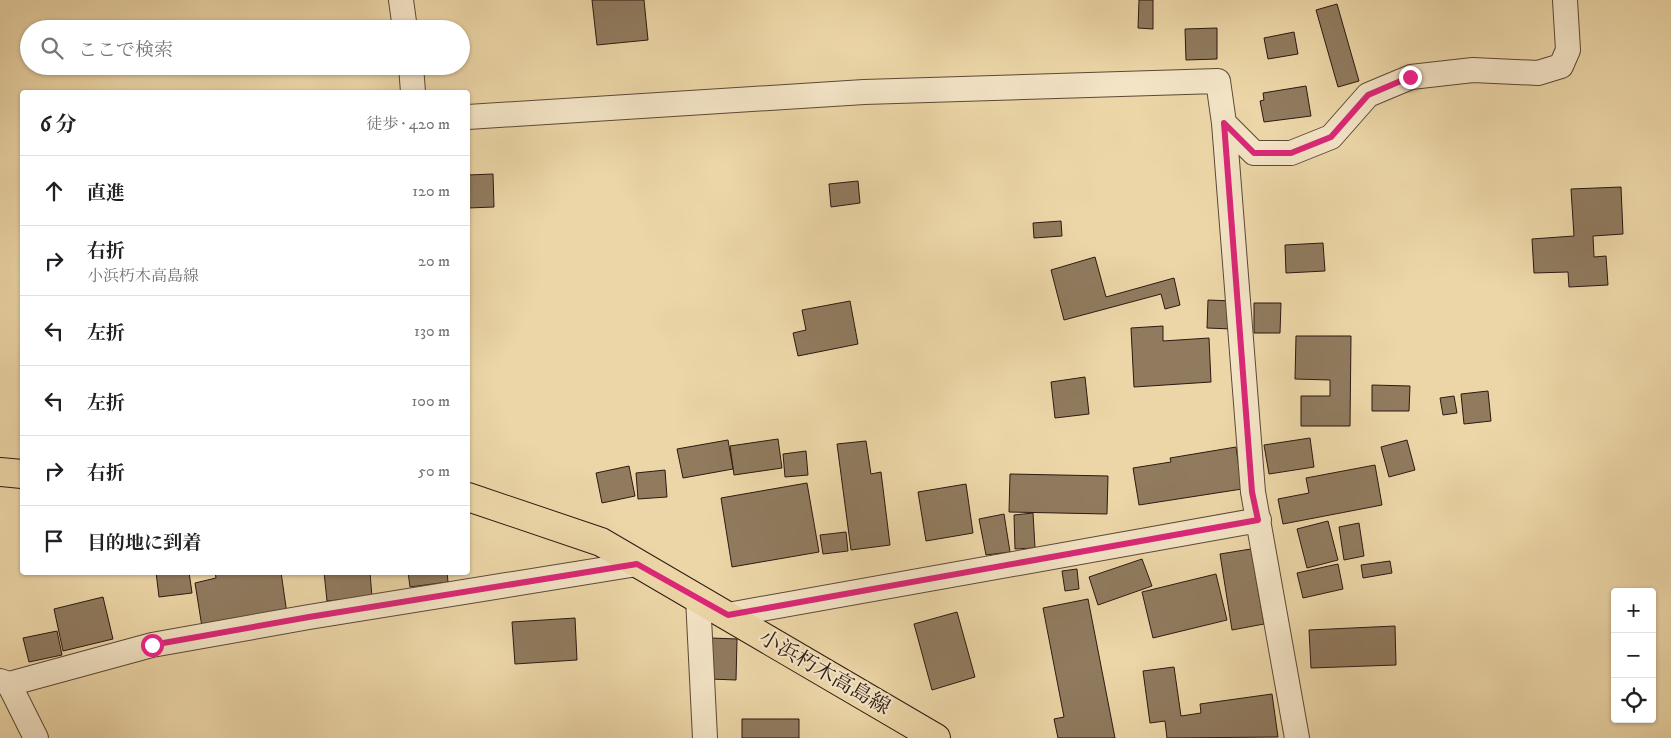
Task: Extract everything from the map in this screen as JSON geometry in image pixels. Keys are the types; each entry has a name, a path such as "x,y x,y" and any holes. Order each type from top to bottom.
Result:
{"main road":[{"path":"0,472 20,474"},
{"name":"小浜朽木高島線","path":"470,498 601,542 936,738"}],"street":[{"path":"401,0 404,20"},
{"path":"1224,123 1254,153 1291,153 1331,137 1368,95 1410,77 1473,70 1538,73 1561,66 1568,50 1564,0"},
{"path":"411,75 413,90"},
{"path":"470,117 864,92 1218,81 1224,123 1252,492 1297,738"},
{"path":"728,615 1258,520"},
{"path":"36,738 4,683 152,645 319,615 637,564"},
{"path":"698,598 706,738"}],"building":[{"path":"592,0 644,0 648,40 597,45"},
{"path":"1139,0 1153,0 1153,29 1138,28"},
{"path":"1337,4 1359,81 1338,87 1316,10"},
{"path":"1217,28 1217,59 1186,60 1185,29"},
{"path":"1294,32 1298,54 1268,59 1264,38"},
{"path":"1306,86 1311,116 1264,122 1260,101 1264,100 1263,93"},
{"path":"493,174 494,207 470,208 470,175"},
{"path":"858,181 860,203 831,207 829,184"},
{"path":"1621,187 1623,234 1593,236 1594,257 1606,256 1608,285 1569,287 1568,272 1534,273 1532,239 1574,236 1571,189"},
{"path":"1061,221 1062,236 1034,238 1033,223"},
{"path":"1323,243 1325,271 1286,273 1285,245"},
{"path":"1095,257 1106,297 1174,278 1180,305 1165,309 1161,294 1064,320 1051,270"},
{"path":"1208,300 1234,301 1232,329 1207,328"},
{"path":"850,301 858,344 798,356 793,333 806,330 802,310"},
{"path":"1254,303 1281,303 1280,333 1254,333"},
{"path":"1163,326 1163,341 1209,338 1211,382 1134,387 1131,328"},
{"path":"1296,336 1351,336 1350,426 1301,426 1301,396 1330,396 1330,380 1295,379"},
{"path":"1085,377 1089,414 1055,418 1051,382"},
{"path":"1372,385 1410,386 1409,411 1372,411"},
{"path":"1488,391 1491,421 1464,424 1461,394"},
{"path":"1454,396 1457,413 1443,415 1440,398"},
{"path":"1310,438 1314,467 1269,474 1264,445"},
{"path":"778,439 782,468 734,475 730,446"},
{"path":"728,440 733,469 683,478 677,449"},
{"path":"1407,440 1415,470 1389,477 1381,447"},
{"path":"866,441 871,474 881,472 890,545 851,550 837,444"},
{"path":"1236,447 1242,489 1139,505 1133,468 1171,462 1170,458"},
{"path":"806,451 808,475 785,477 783,454"},
{"path":"1375,465 1382,505 1283,524 1278,499 1309,493 1306,478"},
{"path":"629,466 635,496 602,503 596,473"},
{"path":"665,470 667,497 638,499 636,473"},
{"path":"1010,474 1108,476 1107,514 1009,512"},
{"path":"807,483 819,552 732,567 721,498"},
{"path":"966,484 973,533 926,541 918,492"},
{"path":"1033,513 1035,548 1015,549 1014,515"},
{"path":"1004,514 1010,552 986,555 979,519"},
{"path":"1328,521 1338,560 1307,568 1297,529"},
{"path":"1359,523 1364,556 1344,560 1339,527"},
{"path":"846,532 848,551 823,554 820,535"},
{"path":"1251,549 1264,624 1232,630 1220,554"},
{"path":"1142,559 1152,586 1098,605 1089,577"},
{"path":"1390,561 1392,573 1363,578 1361,565"},
{"path":"1338,564 1343,589 1303,598 1297,573"},
{"path":"1077,569 1079,589 1065,591 1062,571"},
{"path":"1216,574 1227,620 1153,638 1142,592"},
{"path":"156,575 189,575 192,593 159,597"},
{"path":"216,575 281,575 288,621 202,627 195,583 216,578"},
{"path":"324,575 370,575 372,597 327,601"},
{"path":"408,575 447,575 448,582 410,587"},
{"path":"103,597 113,639 63,651 54,609"},
{"path":"1088,599 1115,738 1058,738 1054,719 1064,717 1043,608"},
{"path":"957,612 975,677 932,690 914,624"},
{"path":"575,618 577,660 515,664 512,622"},
{"path":"1395,626 1396,665 1311,668 1309,630"},
{"path":"57,631 62,655 29,662 23,638"},
{"path":"711,638 737,639 736,680 710,679"},
{"path":"1174,667 1181,716 1201,713 1200,704 1272,694 1278,737 1167,738 1165,721 1150,723 1143,671"},
{"path":"742,719 799,719 799,738 742,738"}],"route":[{"path":"152,645 309,617 637,564 728,615 1258,520 1252,492 1224,123 1254,153 1291,153 1331,137 1368,95 1410,77"}]}
